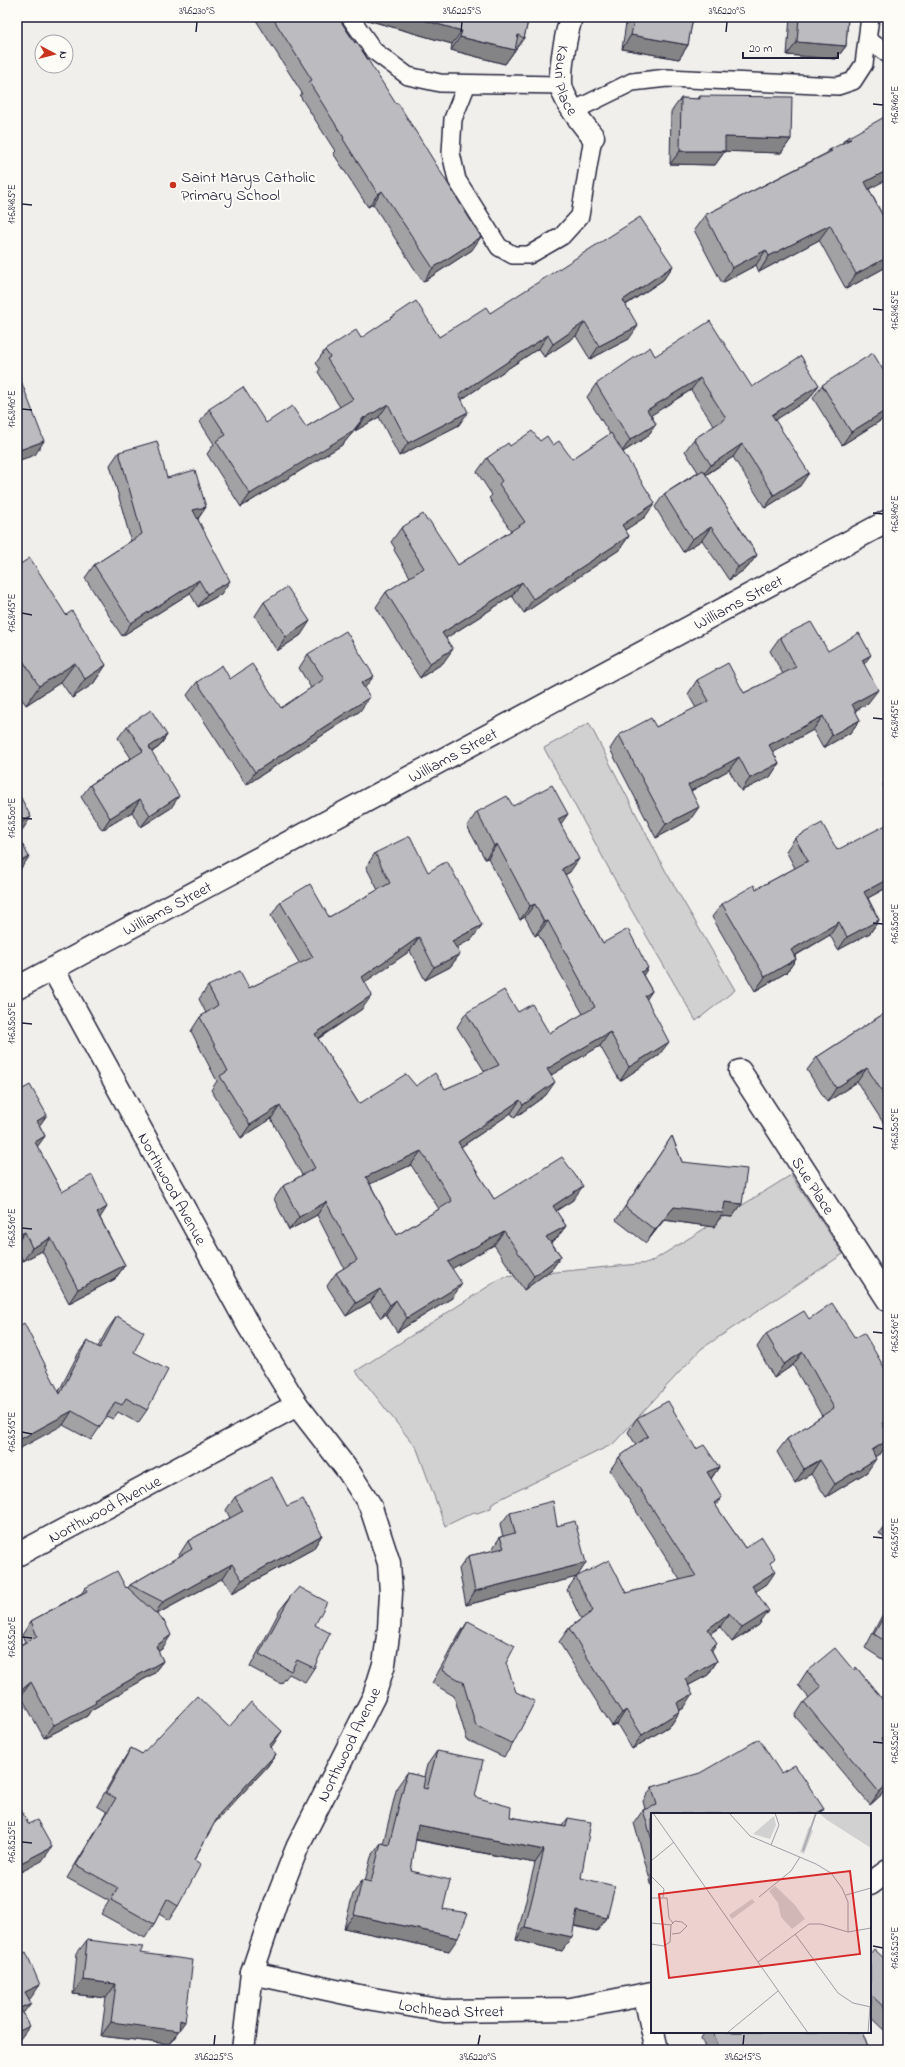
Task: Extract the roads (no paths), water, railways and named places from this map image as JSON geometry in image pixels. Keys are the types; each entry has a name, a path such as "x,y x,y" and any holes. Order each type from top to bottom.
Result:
{"street":[{"name":"Kauri Place","path":"571,17 566,36 561,85 573,111 593,137"},
{"name":"Williams Street","path":"17,988 888,521"},
{"name":"Northwood Avenue","path":"53,969 248,1325 297,1405 349,1472 370,1505 389,1563 391,1593 389,1629 384,1664 374,1696 297,1848 276,1902 252,1973 243,2050"},
{"name":"Sue Place","path":"740,1070 888,1300"},
{"name":"Northwood Avenue","path":"17,1555 297,1405"},
{"path":"871,1883 888,1871"},
{"name":"Lochhead Street","path":"252,1973 374,1999 444,2011 571,2009 648,1994"},
{"path":"648,1994 651,2022"},
{"path":"653,2033 657,2050"}],"lane":[{"path":"350,17 374,51 408,76 440,83 561,85"},
{"path":"573,111 632,82 667,78 838,86 853,81 864,64 870,17"},
{"path":"868,40 888,54"},
{"path":"467,84 453,119 451,153 457,180 499,247 513,255 529,255 562,236 580,216 593,137"}],"place":[{"name":"Saint Marys Catholic Primary School","path":"173,185"}]}
